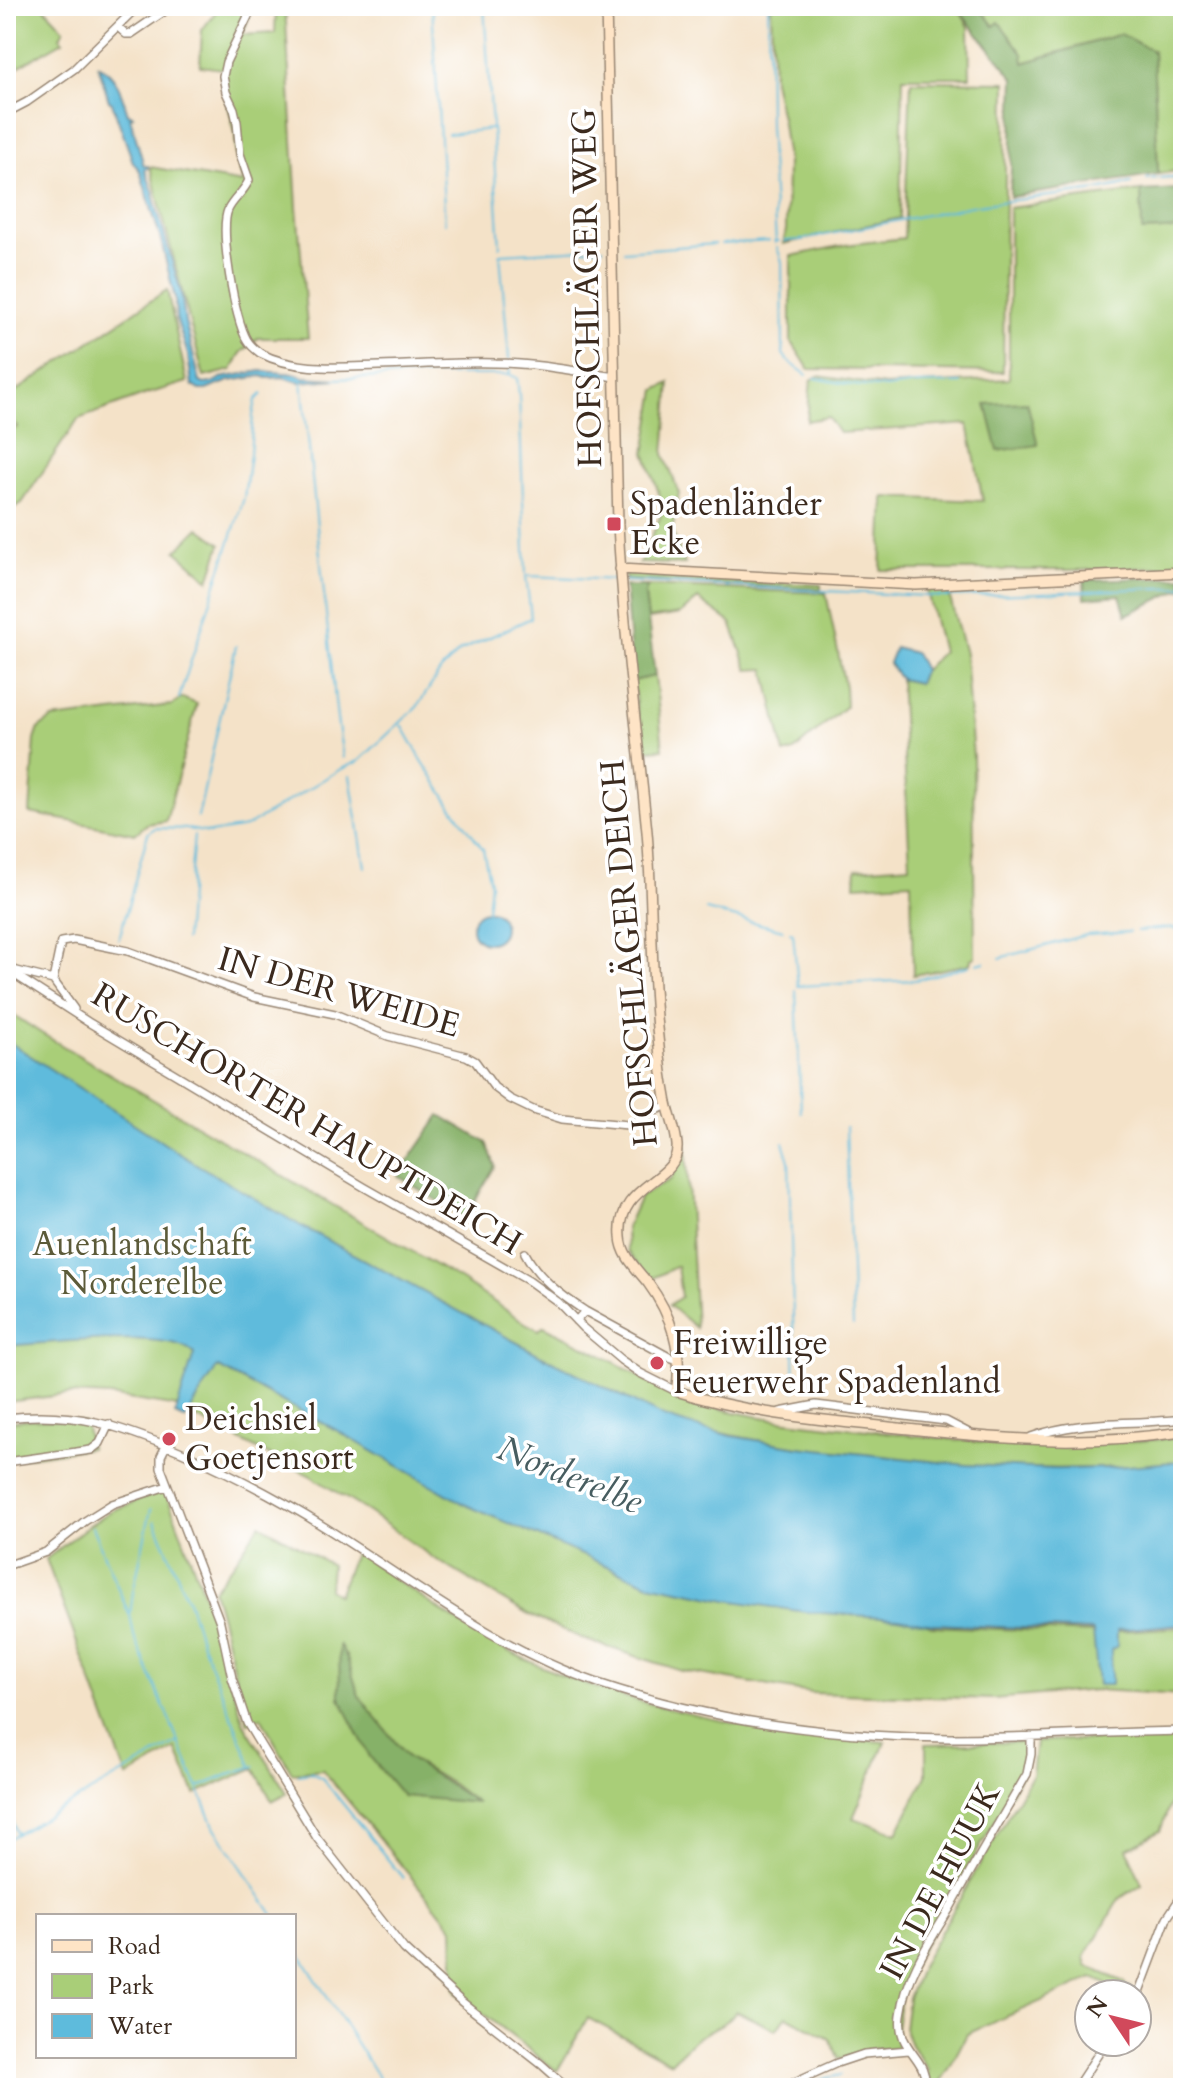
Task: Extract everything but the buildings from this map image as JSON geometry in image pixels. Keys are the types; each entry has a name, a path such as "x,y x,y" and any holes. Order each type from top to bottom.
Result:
{"street":[{"path":"6,113 74,69 138,6"},
{"path":"118,27 131,34 172,6"},
{"path":"253,6 226,62 223,76 234,109 240,154 249,180 228,211 226,235 229,275 240,323 248,342 259,352 285,363 321,367 508,363 615,377"},
{"name":"HOFSCHLÄGER WEG","path":"606,6 621,577"},
{"path":"621,577 916,585 1183,572"},
{"name":"HOFSCHLÄGER DEICH","path":"621,577 630,690 647,833 655,1008 667,1105 678,1148 670,1167 636,1193 621,1223 621,1237 628,1259 666,1311 675,1336 678,1360 676,1391"},
{"name":"IN DER WEIDE","path":"53,980 61,942 74,940 111,946 254,997 335,1014 388,1036 466,1056 475,1061 494,1087 510,1099 562,1119 628,1125 667,1105"},
{"path":"6,968 53,980 78,1015"},
{"name":"RUSCHORTER HAUPTDEICH","path":"6,968 78,1015 364,1187 529,1281 558,1302 600,1343 640,1373 676,1391"},
{"name":"RUSCHORTER HAUPTDEICH","path":"525,1253 538,1273 585,1311 678,1360"},
{"path":"576,1321 585,1311"},
{"path":"676,1391 770,1413 973,1435 1095,1440 1183,1432"},
{"path":"6,1418 55,1415 85,1418 166,1446 231,1474 292,1507 491,1634 541,1660 600,1683 675,1704 785,1726 912,1737 1183,1731"},
{"path":"1025,1439 1063,1427 1183,1419"},
{"path":"6,1462 91,1450 100,1443 109,1424"},
{"path":"166,1446 160,1462 167,1486 220,1622 232,1678 247,1723 317,1838 404,1949 462,2002 568,2088"},
{"path":"6,1566 46,1552 112,1504 167,1486"},
{"name":"IN DE HUUK","path":"925,2088 925,2070 903,2039 900,2022 905,1997 918,1963 1027,1774 1031,1736"},
{"path":"1144,1978 1167,1918 1183,1894"},
{"path":"781,2088 864,2054 909,2050"},
{"path":"1076,2088 1096,2058"}],"green space":[{"path":"6,6 43,6 64,29 60,37 63,41 6,74"},
{"path":"220,6 252,6 243,35 275,33 276,6 285,6 308,338 258,338 241,353 232,370 204,377 150,167 243,183 236,157 235,133 221,78 223,69 200,66 202,30"},
{"path":"771,6 957,6 969,27 970,77 903,77 900,218 783,244 787,161 773,80"},
{"path":"955,6 978,6 994,26 999,22 1023,54 1024,63 1121,34 1153,51 1158,174 1010,197 1014,78"},
{"path":"978,6 1160,6 1183,13 1183,170 1158,174 1153,51 1120,34 1023,63 1023,54 999,23 994,26"},
{"path":"911,81 1006,82 1003,372 809,369 791,341 791,256 904,238"},
{"path":"1178,189 1183,192 1183,229 1142,231 1141,191"},
{"path":"1141,191 1143,231 1183,229 1183,566 1083,570 881,570 884,497 983,501 968,424 839,433 828,417 807,421 811,380 818,376 885,386 1009,379 1009,208"},
{"path":"167,290 187,382 78,419 22,503 6,512 6,433 18,427 6,417 6,388 18,390"},
{"path":"670,383 664,454 679,493 672,531 685,564 640,563 664,508 645,453 656,390"},
{"path":"1027,402 1038,445 998,451 986,404"},
{"path":"199,528 221,544 209,580 176,551"},
{"path":"625,574 821,585 821,589 628,580"},
{"path":"1183,577 1183,590 1126,615 1120,595 1085,598 1084,580"},
{"path":"625,586 647,586 645,595 655,676 633,681"},
{"path":"647,586 826,593 846,706 794,751 784,754 765,669 748,670 731,623 698,599 680,614 648,619"},
{"path":"926,587 947,587 965,654 973,757 975,957 970,964 913,975 911,882 855,885 856,869 910,865 900,679 918,683 924,670 942,652"},
{"path":"655,676 663,749 642,750 633,681"},
{"path":"182,698 197,704 166,821 147,824 135,834 30,813 35,740 39,728 52,719 172,705"},
{"name":"Auenlandschaft Norderelbe","path":"6,1010 461,1280 527,1324 539,1330 544,1326 678,1396 766,1418 988,1442 1070,1445 1183,1437 1183,1461 1041,1469 945,1464 850,1454 701,1429 931,1626 1091,1633 1183,1627 1183,1695 1096,1690 993,1699 811,1693 682,1671 583,1639 527,1614 432,1557 309,1475 178,1407 109,1396 70,1394 6,1402"},
{"path":"440,1115 487,1143 495,1166 465,1218 398,1176"},
{"path":"686,1146 696,1328 669,1305 681,1297 677,1266 650,1280 627,1251 626,1228 640,1197 671,1179"},
{"path":"31,1419 85,1423 90,1448 6,1460 6,1422"},
{"path":"165,1490 207,1603 244,1724 287,1793 272,1801 254,1768 195,1794 176,1749 127,1777 46,1559 111,1511"},
{"path":"260,1524 331,1565 329,1589 338,1595 355,1551 488,1640 573,1680 642,1702 711,1719 795,1734 885,1742 853,1818 897,1833 926,1776 926,1744 1025,1742 1023,1772 915,1961 901,1996 896,2027 899,2043 896,2048 873,2049 839,2059 830,2039 787,2016 776,2030 736,2011 727,2021 695,2039 671,2062 588,2018 557,2071 455,1992 453,1928 323,1770 292,1773 261,1717 248,1723 213,1590","holes":["340,1646 359,1696 407,1757 475,1802 370,1757"]},
{"path":"339,1644 347,1658 359,1696 407,1757 477,1803 403,1796 370,1757 340,1698"},
{"path":"1183,1737 1183,1771 1160,1831 1127,1849 1142,1884 1119,1899 1085,1957 1087,1966 1115,1978 1073,1978 1073,1987 967,2034 936,2088 928,2088 928,2070 904,2028 908,1998 922,1964 1032,1775 1036,1741"}],"water":[{"path":"98,65 114,79 128,114 133,116 130,117 144,166 148,166 145,170 181,293 200,382 212,383 221,378 261,371 337,379 299,382 262,376 229,381 206,390 192,385 161,240 140,171 133,162"},
{"path":"895,648 915,653 924,670 918,683 900,679 889,663"},
{"path":"488,911 499,916 504,927 499,938 488,943 477,938 472,927 477,916"},
{"name":"Auenlandschaft Norderelbe","path":"6,1040 188,1159 301,1226 540,1355 664,1417 732,1436 799,1447 967,1465 1056,1469 1183,1461 1183,1624 1117,1630 1117,1646 1111,1650 1111,1685 1098,1685 1093,1631 933,1624 898,1618 805,1612 649,1584 466,1505 334,1429 217,1367 185,1420 175,1415 194,1354 183,1346 106,1340 6,1346"}],"waterway":[{"path":"432,6 445,223"},
{"path":"484,6 500,247"},
{"path":"768,6 769,125 776,243"},
{"path":"448,134 491,129"},
{"path":"1173,177 1183,176"},
{"path":"1147,179 1171,177 1176,180"},
{"path":"785,241 976,205 1131,183"},
{"path":"721,244 769,241"},
{"path":"774,241 779,241"},
{"path":"624,251 715,244"},
{"path":"777,247 782,262 783,354 807,375"},
{"path":"509,359 500,254 603,248"},
{"path":"119,939 148,833 155,828 210,833 246,827 359,761 417,707 441,670 460,651 531,618 526,576 519,395 517,378 510,375 509,366"},
{"path":"335,379 509,375"},
{"path":"815,378 886,388 961,383"},
{"path":"302,381 343,758"},
{"path":"179,698 244,498 253,415 256,400 262,394"},
{"path":"529,576 618,580"},
{"path":"625,581 946,597 1183,587"},
{"path":"198,817 236,646"},
{"path":"402,725 452,807 483,849 490,883 487,911"},
{"path":"350,776 365,867"},
{"path":"185,940 194,835"},
{"path":"706,910 783,930"},
{"path":"1137,931 1172,928 1183,932"},
{"path":"790,932 793,933 798,986 915,980 969,966"},
{"path":"1000,958 1086,935 1129,932"},
{"path":"977,964 985,962"},
{"path":"796,991 801,1112"},
{"path":"846,1127 853,1325"},
{"path":"783,1142 789,1161 795,1390"},
{"path":"151,1509 133,1592 130,1615 134,1636 215,1828 273,1914"},
{"path":"155,1521 252,1767"},
{"path":"92,1527 129,1614"},
{"path":"6,1840 178,1742"},
{"path":"198,1788 255,1766"},
{"path":"298,1775 311,1773 322,1778 403,1878"},
{"path":"6,1806 17,1834"},
{"path":"296,1948 385,2088"},
{"path":"805,2088 841,2075"},
{"path":"816,2084 831,2088"}],"place":[{"name":"Spadenländer Ecke","path":"614,524"},
{"name":"Freiwillige Feuerwehr Spadenland","path":"657,1363"},
{"name":"Deichsiel Goetjensort","path":"169,1439"}],"water label":[{"name":"Norderelbe","path":"570,1475"}]}
